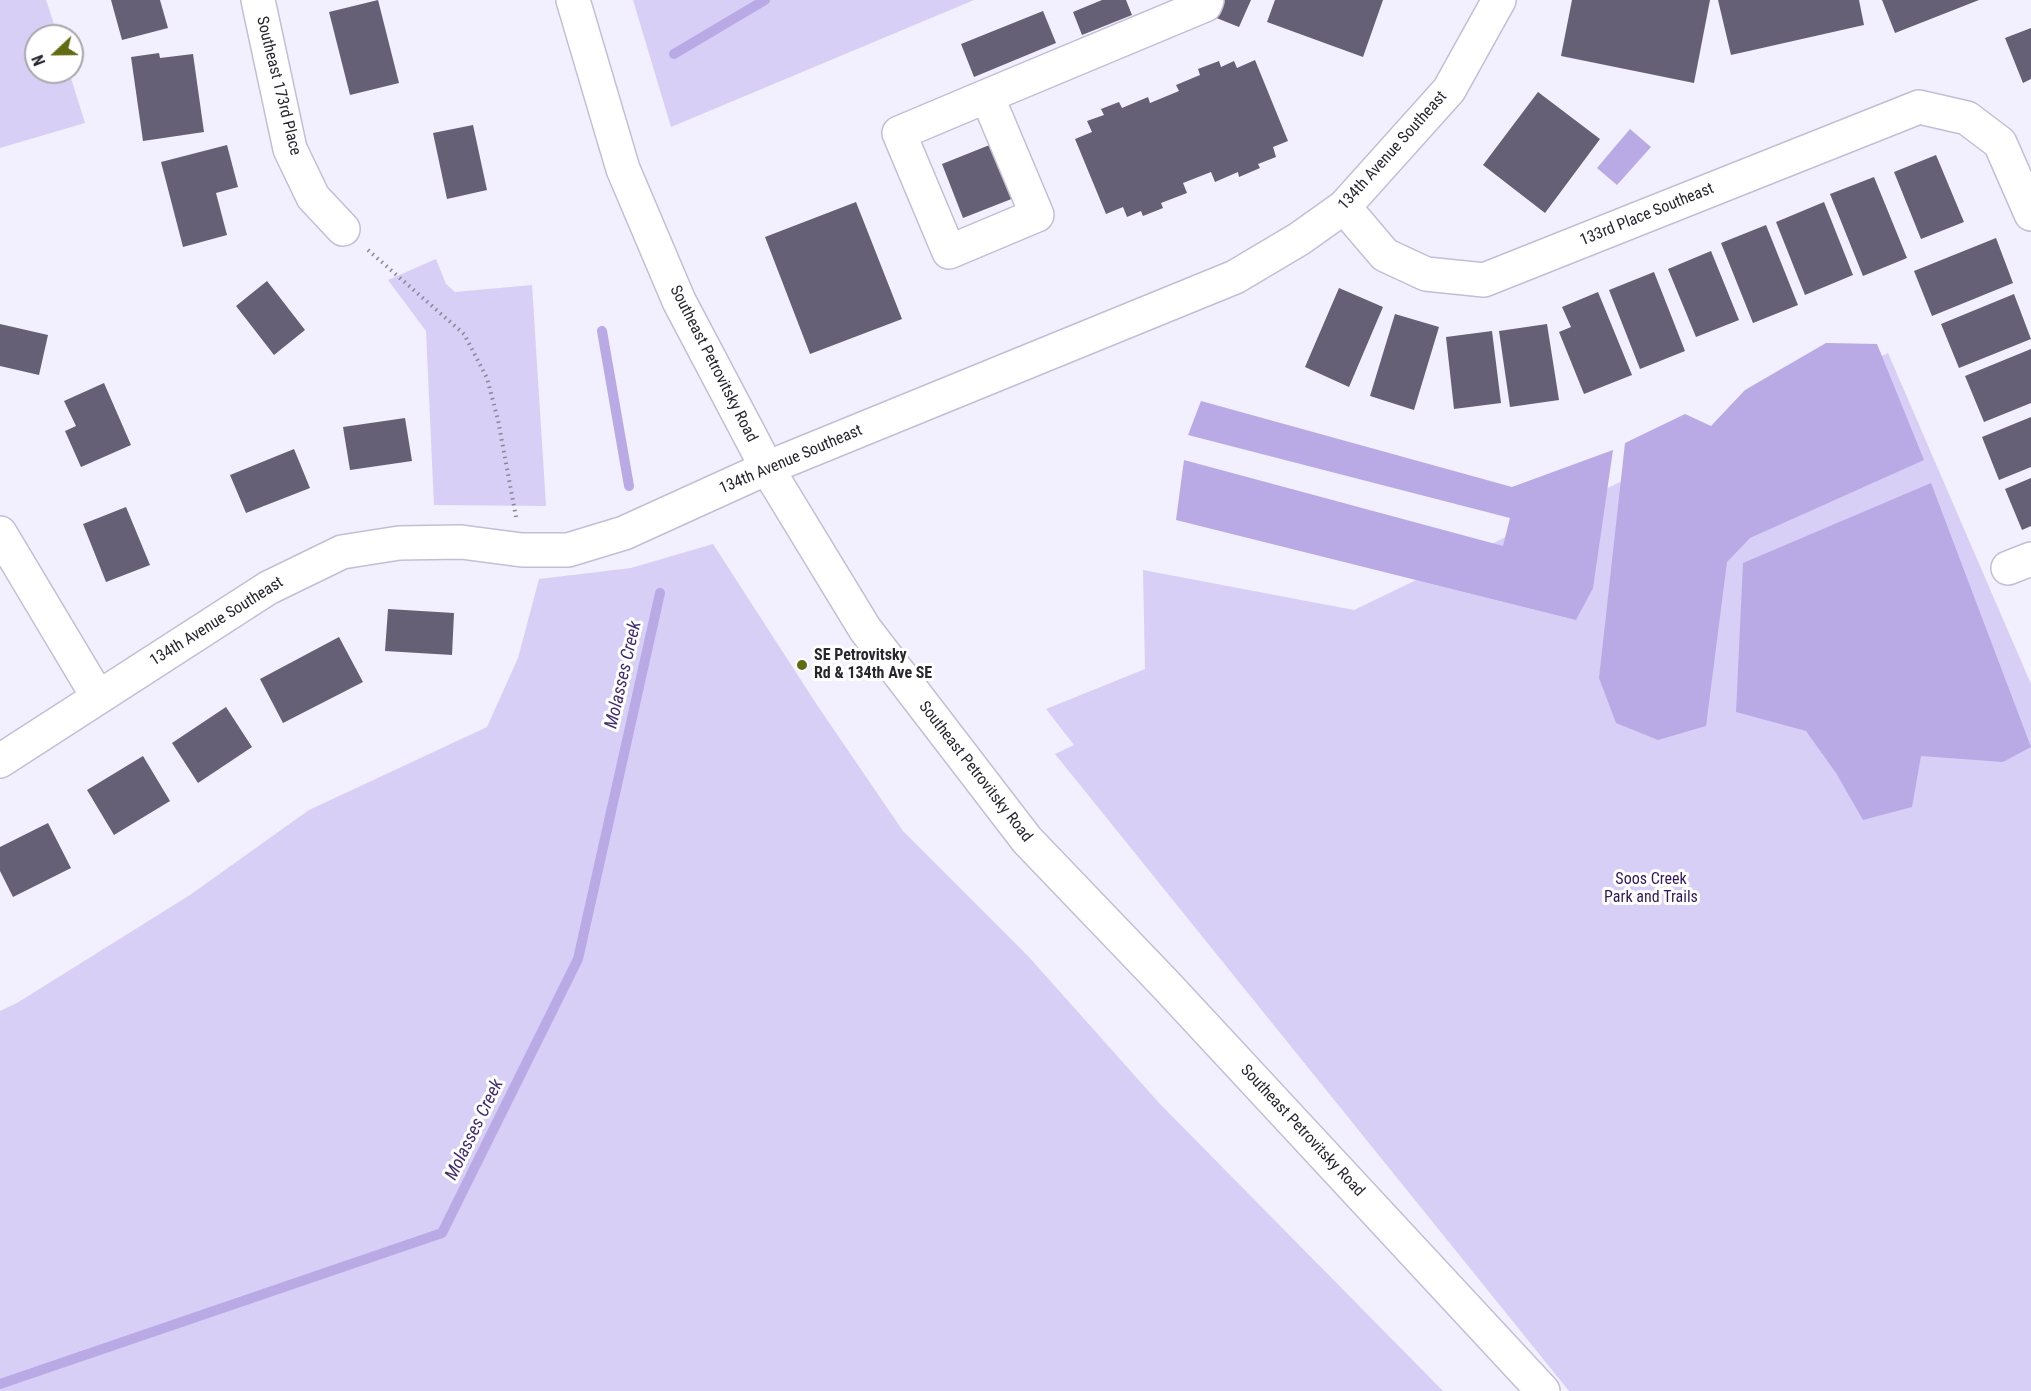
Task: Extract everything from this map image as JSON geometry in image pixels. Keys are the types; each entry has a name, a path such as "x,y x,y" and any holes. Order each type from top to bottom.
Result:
{"street":[{"name":"Southeast 173rd Place","path":"258,0 290,149 313,197 343,229"},
{"name":"Southeast Petrovitsky Road","path":"573,0 623,169 679,301 767,468 865,629 1027,840 1174,993 1543,1391"},
{"path":"987,96 1037,215 949,252 899,133 987,96 1205,5 1207,0"},
{"name":"134th Avenue Southeast","path":"0,761 268,588 342,552 399,543 461,542 522,550 568,550 624,533 767,468 1235,277 1299,239 1344,207 1449,90 1499,0"},
{"name":"133rd Place Southeast","path":"1344,207 1385,255 1426,274 1484,280 1918,107 1967,118 2000,142 2031,214"},
{"path":"0,533 98,697"}],"path":[{"path":"343,229 464,334 487,378 498,420 522,550"}],"green space":[{"path":"0,0 46,0 54,24 24,24 24,84 73,84 85,123 0,148"},
{"path":"633,0 974,0 671,127"},
{"path":"436,259 446,284 455,292 532,285 546,506 434,505 426,331 388,280"},
{"name":"Soos Creek Park and Trails","path":"1888,353 2031,684 2031,1391 1569,1391 1055,754 1074,745 1046,709 1145,669 1143,570 1354,610"},
{"path":"713,544 817,705 903,831 1028,956 1160,1104 1443,1391 0,1391 0,1011 17,1003 190,895 309,810 487,727 518,658 539,579 631,568"}],"shaded area":[{"path":"1630,129 1651,147 1617,185 1597,168"},
{"path":"1826,343 1877,344 1924,460 1750,538 1727,562 1706,726 1658,740 1616,723 1599,678 1625,443 1685,414 1711,426 1745,390"},
{"path":"1201,401 1512,487 1613,450 1593,588 1576,620 1176,520 1184,460 1503,546 1510,518 1188,435"},
{"path":"1931,483 2031,747 2003,762 1921,756 1912,807 1863,820 1836,773 1806,731 1736,712 1743,563"}],"building":[{"path":"111,0 160,0 168,28 122,40"},
{"path":"378,0 399,83 350,95 329,12"},
{"path":"1102,0 1126,0 1132,15 1082,35 1073,12"},
{"path":"1222,0 1251,0 1239,27 1214,17"},
{"path":"1275,0 1383,0 1363,57 1267,22"},
{"path":"1572,0 1710,0 1694,83 1561,56"},
{"path":"1718,0 1859,0 1864,25 1731,55"},
{"path":"1882,0 1979,0 1895,33"},
{"path":"1043,11 1056,43 974,77 961,44"},
{"path":"2031,28 2031,79 2023,83 2005,38"},
{"path":"159,53 160,58 193,54 204,132 143,141 131,57"},
{"path":"1255,60 1288,141 1273,147 1276,157 1258,164 1260,168 1239,177 1238,172 1215,182 1211,172 1183,183 1187,193 1161,203 1163,208 1143,216 1141,211 1127,217 1123,207 1106,214 1075,139 1092,132 1087,121 1104,115 1101,109 1119,102 1122,108 1148,97 1150,103 1179,91 1176,85 1200,75 1198,69 1219,61 1221,67 1234,61 1237,68"},
{"path":"1538,92 1600,139 1545,213 1483,165"},
{"path":"473,125 487,190 447,199 433,133"},
{"path":"992,144 1014,198 963,218 942,164"},
{"path":"227,145 238,187 216,193 227,235 183,247 161,162"},
{"path":"1936,155 1964,222 1921,239 1894,172"},
{"path":"1874,177 1907,258 1863,276 1830,194"},
{"path":"856,202 902,319 810,354 765,237"},
{"path":"1824,202 1853,275 1805,295 1776,222"},
{"path":"1766,225 1798,305 1753,323 1721,243"},
{"path":"1996,238 2013,283 1932,316 1914,271"},
{"path":"1711,251 1739,320 1696,337 1668,269"},
{"path":"1654,272 1685,351 1640,369 1609,290"},
{"path":"267,281 305,330 274,355 236,306"},
{"path":"1339,288 1383,307 1349,387 1305,367"},
{"path":"1598,292 1632,375 1584,394 1559,332 1571,327 1562,307"},
{"path":"2014,294 2031,339 1959,368 1941,324"},
{"path":"1395,314 1439,327 1414,410 1370,396"},
{"path":"0,324 48,335 39,375 0,366"},
{"path":"1547,324 1559,400 1510,407 1499,331"},
{"path":"1492,331 1501,403 1454,409 1446,337"},
{"path":"2031,349 2031,403 1984,422 1965,376"},
{"path":"104,383 131,445 81,467 65,431 76,426 64,401"},
{"path":"2031,417 2031,467 1999,480 1982,437"},
{"path":"405,418 412,461 350,470 343,427"},
{"path":"294,449 310,488 246,513 230,475"},
{"path":"2031,478 2031,526 2022,530 2005,489"},
{"path":"126,507 150,565 106,582 83,524"},
{"path":"388,609 454,613 452,655 385,651"},
{"path":"339,637 363,682 283,723 260,679"},
{"path":"226,707 252,747 198,783 172,743"},
{"path":"143,756 170,801 114,835 87,790"},
{"path":"48,823 71,868 13,897 0,871 0,847"}],"waterway":[{"name":"Molasses Creek","path":"674,54 765,0"},
{"name":"Molasses Creek","path":"602,331 629,486"},
{"name":"Molasses Creek","path":"0,1384 442,1233 578,959 660,593"}],"place":[{"name":"SE Petrovitsky Rd & 134th Ave SE","path":"802,665"}]}
